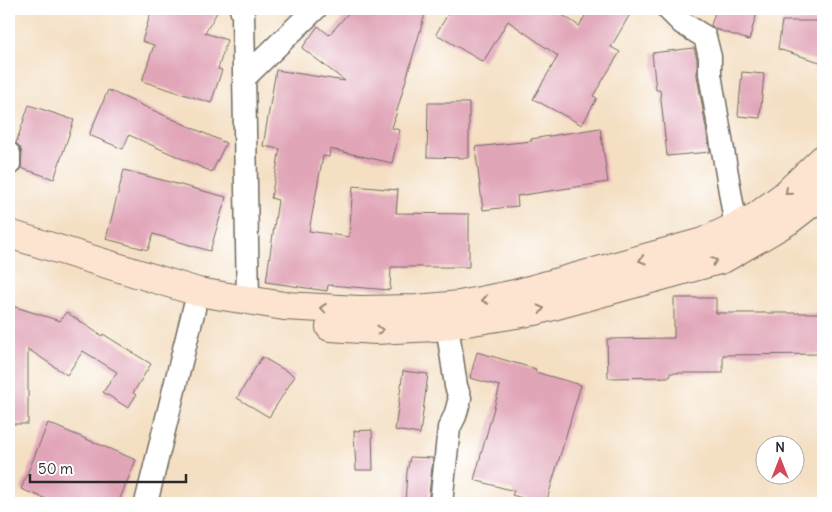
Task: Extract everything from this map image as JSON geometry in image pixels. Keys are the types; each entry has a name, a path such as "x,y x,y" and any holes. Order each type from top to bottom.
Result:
{"main road":[{"path":"9,234 198,292 284,306 359,310 417,309 460,305 515,294 703,242 756,217 785,195 823,159"},
{"path":"9,252 194,309 307,326 376,330 447,325 535,311 722,259 788,221 823,194"}],"street":[{"path":"241,9 243,15 248,300"},
{"path":"244,78 315,9"},
{"path":"668,9 682,23 705,37 710,57 710,74 736,227"},
{"path":"9,154 9,164"},
{"path":"146,503 194,309"},
{"path":"441,503 449,428 455,416 460,398 456,386 447,325"}],"building":[{"path":"152,9 219,9 205,33 227,40 218,69 222,70 211,103 142,81 154,45 142,41"},
{"path":"352,9 417,9 425,14 392,128 400,130 392,163 330,149 329,157 323,156 309,231 349,237 353,186 398,190 396,213 469,214 469,267 391,267 390,290 328,285 327,291 266,282 278,200 271,198 280,149 263,146 276,70 345,81 302,48 318,26 329,35"},
{"path":"451,9 554,9 579,26 589,9 633,9 611,47 620,52 593,96 597,98 582,125 533,99 558,56 508,21 483,62 436,34"},
{"path":"716,9 758,9 749,40 715,29 711,25"},
{"path":"782,21 823,21 823,63 778,49"},
{"path":"694,48 710,152 667,156 660,90 656,90 652,53"},
{"path":"742,72 764,74 760,118 738,116"},
{"path":"108,90 226,143 212,172 129,135 123,149 89,135"},
{"path":"428,103 469,103 469,158 427,157"},
{"path":"29,105 74,120 54,179 21,168 22,154 20,147 16,143"},
{"path":"600,128 608,182 517,196 518,206 483,210 475,147 532,141 531,139"},
{"path":"124,170 226,197 210,251 153,234 148,250 106,239"},
{"path":"674,298 716,298 716,313 823,313 823,354 723,355 723,373 670,373 670,377 608,378 607,339 674,338"},
{"path":"9,305 60,321 66,312 102,336 103,334 151,364 133,393 136,395 128,408 103,392 117,372 83,351 67,375 28,349 28,424 9,424"},
{"path":"477,352 536,369 535,372 581,385 546,503 539,503 512,495 514,491 474,480 500,386 470,378"},
{"path":"262,357 295,376 269,417 237,398"},
{"path":"403,371 428,374 420,434 395,430"},
{"path":"48,423 136,460 118,503 56,503 21,489"},
{"path":"372,430 373,470 356,470 354,431"},
{"path":"410,457 433,458 428,503 405,503"}]}
